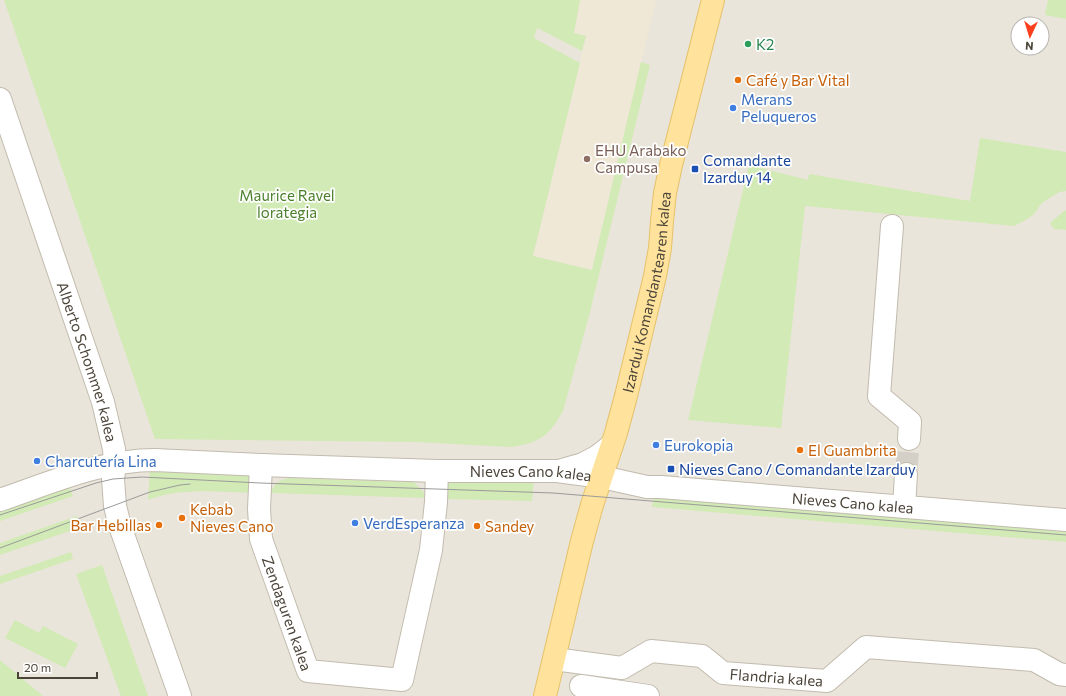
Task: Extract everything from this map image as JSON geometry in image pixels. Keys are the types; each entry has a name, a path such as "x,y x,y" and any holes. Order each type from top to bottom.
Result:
{"main road":[{"name":"Izardui Komandantearen kalea","path":"545,696 583,534 612,445 626,396 655,276 660,248 665,194 671,165 713,0"}],"street":[{"name":"Alberto Schommer kalea","path":"0,99 103,402 113,443 115,464 113,479 115,506 120,526 180,696"},
{"path":"892,226 879,396 910,422 909,439"},
{"path":"557,471 583,464 598,456 612,445"},
{"name":"Nieves Cano kalea","path":"0,500 78,473 115,464 142,460 155,460 437,471 557,471 602,477 647,487 1066,520"},
{"name":"Zendaguren kalea","path":"261,465 259,509 262,539 308,671 402,680 431,550 437,471"},
{"path":"904,507 906,474"},
{"name":"Flandria kalea","path":"554,658 622,668 651,651 702,656 723,673 826,681 866,647 1034,660 1059,674 1066,675"},
{"path":"581,686 648,696"}],"shaded area":[{"path":"0,0 1066,0 1066,696 0,696"},
{"name":"EHU Arabako Campusa","path":"580,0 656,0 592,270 533,256 586,36 574,33"}],"green space":[{"name":"Maurice Ravel lorategia","path":"4,0 580,0 574,33 586,36 582,51 537,28 534,38 580,63 533,256 592,270 641,62 650,65 589,316 563,411 553,426 536,441 511,447 417,442 155,439"},
{"path":"1048,0 1066,0 1066,19 1045,15"},
{"path":"980,138 1066,152 1066,191 1059,192 1042,203 1033,215 1014,226 805,206 781,428 688,420 749,165 808,180 809,174 970,201"},
{"path":"1066,210 1066,230 1054,229 1051,222"},
{"path":"150,468 255,475 255,493 201,491 173,493 148,500"},
{"path":"289,478 414,482 424,493 426,498 271,493 277,482"},
{"path":"534,478 532,501 444,499 444,479"},
{"path":"69,486 73,496 0,521 0,509"},
{"path":"654,495 1066,528 1066,542 652,507"},
{"path":"77,516 81,527 0,555 0,543"},
{"path":"71,552 73,559 0,584 0,576"},
{"path":"102,565 148,696 121,696 76,574"},
{"path":"15,620 39,633 43,626 78,644 65,668 5,638"},
{"path":"0,660 43,696 0,696"}],"tunnel":[{"path":"906,474 909,439"}],"tram line":[{"path":"0,515 96,483 113,479 142,477 260,483 553,493 1066,535"},
{"path":"0,548 150,492 190,484"}],"place":[{"name":"K2","path":"748,44"},
{"name":"Café y Bar Vital","path":"738,80"},
{"name":"Merans Peluqueros","path":"733,108"},
{"name":"EHU Arabako Campusa","path":"587,159"},
{"name":"Comandante Izarduy 14","path":"695,169"},
{"name":"Eurokopia","path":"656,445"},
{"name":"El Guambrita","path":"800,450"},
{"name":"Charcutería Lina","path":"37,461"},
{"name":"Nieves Cano / Comandante Izarduy","path":"671,469"},
{"name":"Kebab Nieves Cano","path":"182,518"},
{"name":"VerdEsperanza","path":"355,523"},
{"name":"Bar Hebillas","path":"159,525"},
{"name":"Sandey","path":"477,526"}]}
